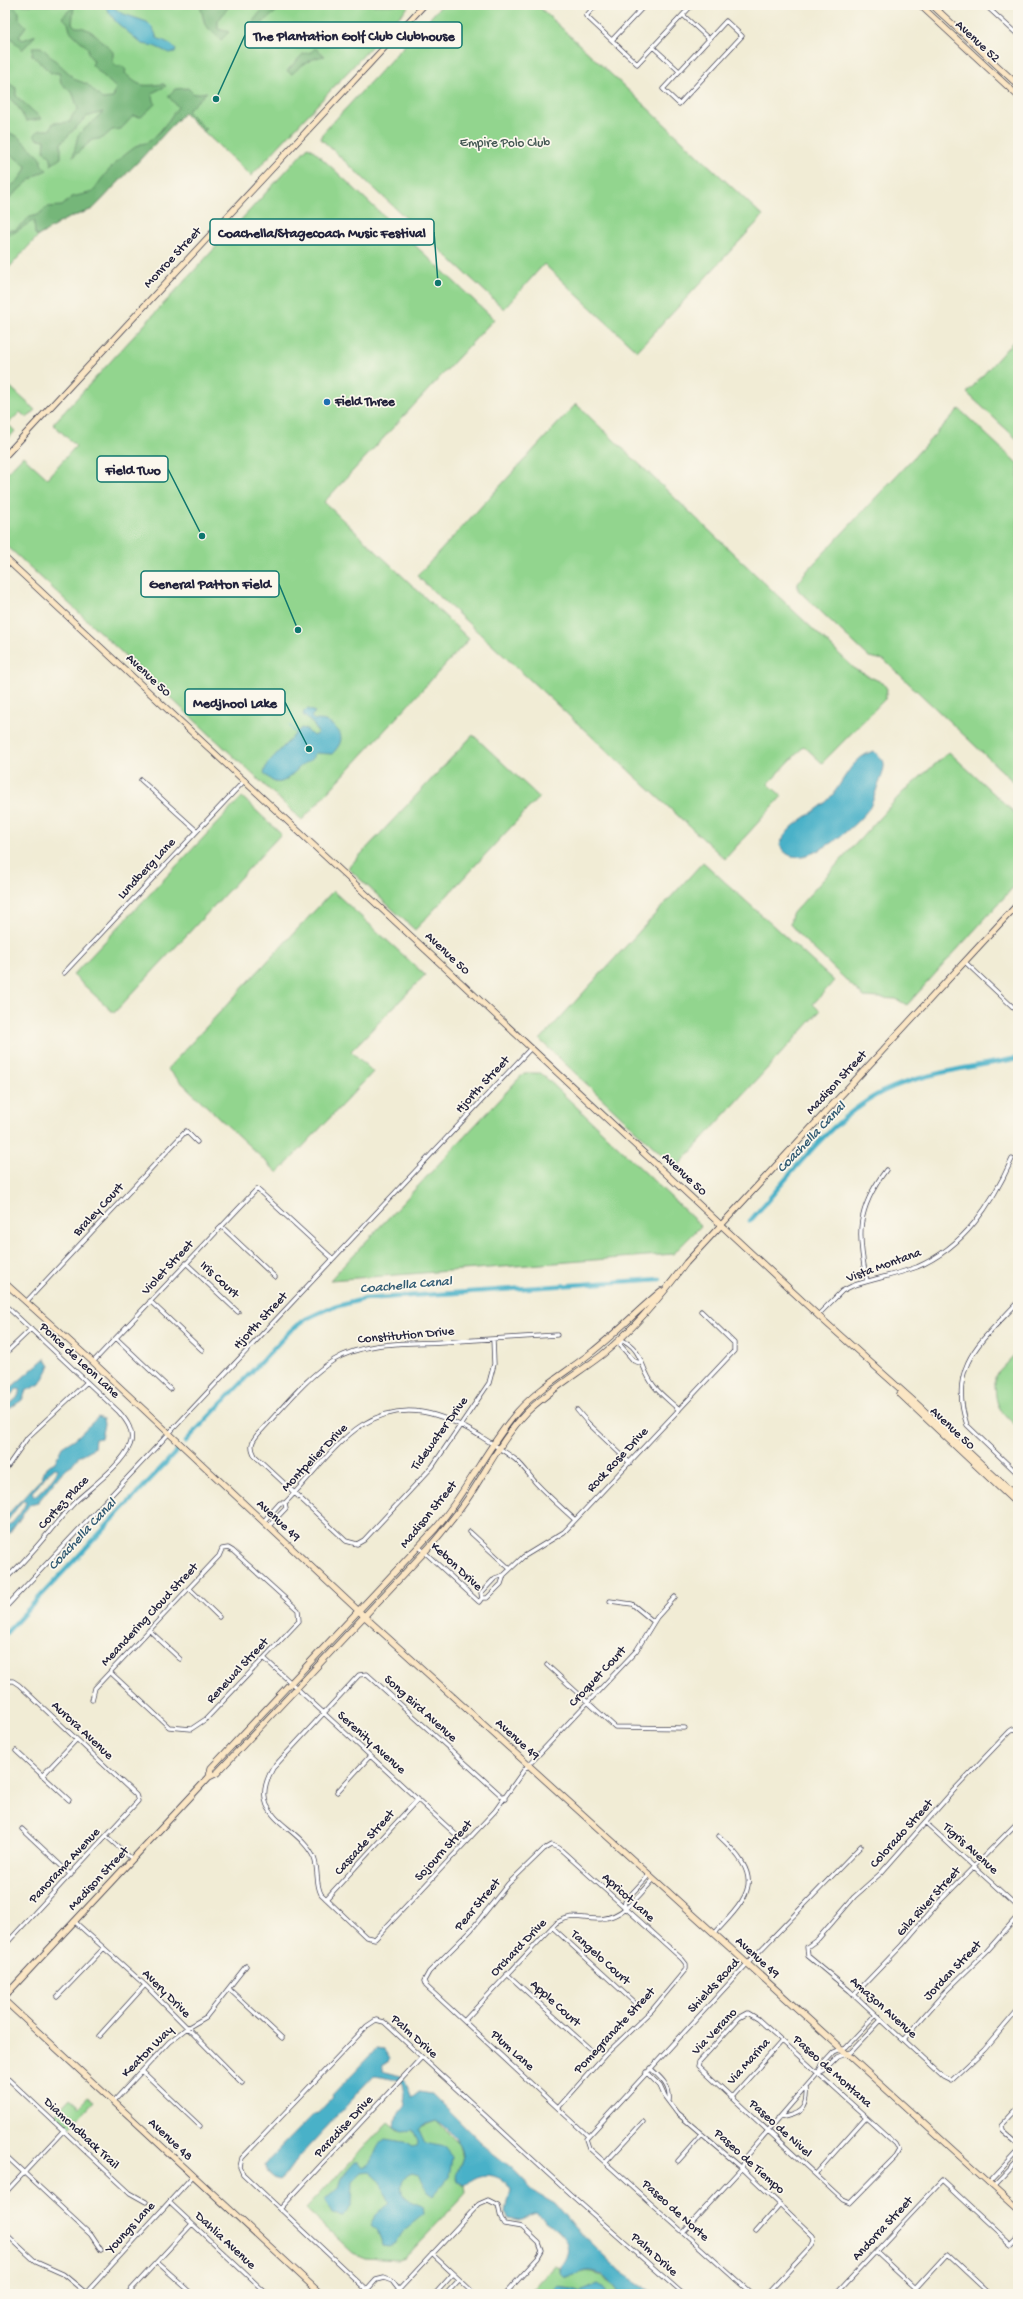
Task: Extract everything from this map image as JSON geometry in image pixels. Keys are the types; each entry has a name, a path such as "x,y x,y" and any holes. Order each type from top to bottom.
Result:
{"main road":[{"name":"Monroe Street","path":"5,456 424,5"},
{"name":"Avenue 52","path":"920,5 1018,96"},
{"name":"Avenue 52","path":"932,5 1018,85"},
{"path":"944,27 946,25 952,28 971,46 987,56"},
{"name":"Avenue 50","path":"5,558 874,1367 1018,1505"},
{"name":"Madison Street","path":"5,1996 209,1777 217,1773 424,1551 462,1507 499,1448 517,1423 535,1405 621,1340 675,1279 686,1263 722,1226 1018,904"},
{"name":"Madison Street","path":"209,1777 211,1768 358,1610 419,1547 451,1509 493,1444 513,1417 533,1396 592,1353 675,1279"},
{"name":"Avenue 49","path":"5,1283 93,1362 364,1616 1018,2209"},
{"name":"Avenue 50","path":"874,1367 916,1403 1018,1498"},
{"name":"Avenue 48","path":"5,2001 321,2294"}],"street":[{"path":"596,5 586,16 637,64 692,5"},
{"path":"612,40 645,5"},
{"path":"985,5 1018,36"},
{"path":"683,15 709,39"},
{"path":"726,21 742,36 679,104 663,89 709,39 726,21"},
{"path":"653,47 679,71"},
{"path":"140,780 197,831"},
{"name":"Lundberg Lane","path":"64,973 245,780"},
{"path":"964,962 1015,1009"},
{"name":"Hjorth Street","path":"5,1608 170,1434 332,1258 532,1048"},
{"name":"Braley Court","path":"26,1302 186,1131 197,1142"},
{"name":"Vista Montana","path":"818,1315 842,1291 866,1281 883,1278 917,1266 956,1241 972,1226 990,1203 1012,1159"},
{"path":"866,1281 859,1246 860,1227 873,1188 886,1170"},
{"name":"Violet Street","path":"93,1362 257,1189 332,1258"},
{"path":"221,1226 275,1277"},
{"name":"Iris Court","path":"186,1263 238,1312"},
{"path":"150,1301 202,1350"},
{"path":"1018,1302 971,1354 964,1367 961,1383 964,1416 967,1425 1018,1474"},
{"name":"Ponce de Leon Lane","path":"5,1305 122,1416 130,1429 131,1437"},
{"name":"Rock Rose Drive","path":"480,1600 487,1598 501,1584 504,1575 523,1557 564,1532 630,1463 736,1347 734,1343 701,1312"},
{"path":"5,1354 31,1330"},
{"name":"Constitution Drive","path":"295,1493 255,1456 251,1450 252,1444 258,1434 312,1377 334,1360 351,1351 388,1346 557,1335"},
{"path":"116,1338 170,1389"},
{"name":"Tidewater Drive","path":"295,1493 346,1541 357,1544 364,1540 432,1467 492,1375 494,1364 493,1339"},
{"path":"640,1363 634,1361 620,1346 621,1340 627,1340 634,1348 640,1356 640,1363 654,1386 679,1410"},
{"path":"627,1353 634,1348"},
{"path":"5,1470 28,1437 87,1382"},
{"path":"577,1410 588,1423 630,1463"},
{"name":"Montpelier Drive","path":"263,1522 280,1503 285,1503 295,1493 349,1435 378,1417 400,1412 416,1411 433,1413 460,1424 517,1460 536,1482 575,1520"},
{"name":"Cortez Place","path":"5,1579 38,1548 75,1502 118,1461 129,1446 131,1437"},
{"name":"Montpelier Drive","path":"268,1526 286,1508 285,1503"},
{"path":"274,1510 280,1515"},
{"path":"470,1532 510,1569"},
{"name":"Kebon Drive","path":"419,1547 480,1600"},
{"name":"Meandering Cloud Street","path":"92,1700 95,1688 219,1556 222,1549 228,1548 298,1610 300,1617"},
{"name":"Rock Rose Drive","path":"480,1600 482,1593 495,1578 504,1575"},
{"path":"189,1588 219,1617"},
{"name":"Croquet Court","path":"528,1765 636,1651 654,1622 675,1597"},
{"path":"610,1601 632,1604 654,1622"},
{"name":"Renewal Street","path":"110,1672 169,1727 183,1730 191,1729 206,1719 299,1621 300,1617"},
{"path":"149,1630 180,1659"},
{"name":"Serenity Avenue","path":"264,1658 465,1843"},
{"path":"547,1665 615,1727 686,1728"},
{"name":"Song Bird Avenue","path":"326,1900 317,1886 314,1858 309,1850 273,1816 267,1804 265,1793 267,1780 273,1768 359,1675 367,1674 505,1799"},
{"name":"Aurora Avenue","path":"5,1685 8,1681 14,1681 19,1685 136,1796 138,1800"},
{"name":"Colorado Street","path":"806,1951 807,1947 818,1939 854,1897 886,1868 972,1770 1013,1729 1018,1730"},
{"path":"42,1776 76,1740"},
{"path":"16,1751 69,1800"},
{"path":"338,1792 370,1756"},
{"name":"Sojourn Street","path":"326,1900 366,1937 375,1939 505,1799 514,1783 528,1765"},
{"name":"Cascade Street","path":"326,1900 418,1799"},
{"name":"Panorama Avenue","path":"5,1946 138,1800"},
{"name":"Gila River Street","path":"854,1995 1018,1822"},
{"name":"Tigris Avenue","path":"926,1823 1018,1907"},
{"path":"22,1829 71,1875"},
{"path":"106,1836 132,1859"},
{"path":"714,1934 740,1906 749,1882 746,1867 737,1853 718,1836"},
{"name":"Apricot Lane","path":"551,1845 559,1848 682,1959 686,1964 686,1970"},
{"name":"Pear Street","path":"424,1981 428,1972 467,1934 498,1895 544,1849 551,1845"},
{"name":"Shields Road","path":"586,2142 588,2136 646,2072 747,1964 861,1846"},
{"name":"Orchard Drive","path":"624,1908 625,1901 649,1875"},
{"name":"Orchard Drive","path":"464,2021 552,1927 566,1918 573,1916 600,1919 609,1918 630,1905 654,1879"},
{"name":"Jordan Street","path":"903,2040 946,1991 987,1951 1018,1916"},
{"name":"Avery Drive","path":"74,1921 145,1985 242,2083"},
{"name":"Tangelo Court","path":"552,1927 636,2004"},
{"path":"57,1997 104,1948"},
{"name":"Amazon Avenue","path":"806,1951 808,1956 854,1995 947,2080 955,2079 984,2050 1018,2010"},
{"name":"Keaton Way","path":"113,2102 169,2042 186,2028 206,2017 229,1990 246,1966"},
{"name":"Pomegranate Street","path":"559,2107 605,2055 652,2010 686,1970"},
{"name":"Apple Court","path":"507,1974 589,2048"},
{"name":"Plum Lane","path":"424,1981 426,1986 559,2107 588,2136"},
{"path":"99,2036 145,1985"},
{"path":"229,1990 282,2038"},
{"name":"Paseo de Montana","path":"748,2013 758,2018 896,2144 898,2150 895,2157 850,2203"},
{"name":"Via Verano","path":"698,2066 699,2062 739,2018 748,2013"},
{"path":"683,2232 742,2168 746,2156 818,2073 822,2065 842,2051 876,2016"},
{"name":"Palm Drive","path":"371,2294 240,2171 241,2161 253,2147 370,2023 376,2020 384,2022 683,2294"},
{"path":"842,2051 851,2052 881,2020"},
{"name":"Via Marina","path":"731,2098 782,2041"},
{"name":"Paradise Drive","path":"280,2209 422,2057"},
{"name":"Paseo de Nivel","path":"698,2066 842,2200 850,2203"},
{"name":"Paseo de Tiempo","path":"650,2068 666,2084 669,2101"},
{"path":"142,2071 200,2126"},
{"name":"Paseo de Tiempo","path":"646,2072 660,2086 665,2097 678,2113 742,2168 812,2233 814,2239 811,2248 767,2294"},
{"name":"Diamondback Trail","path":"5,2076 130,2193 146,2202"},
{"path":"778,2118 793,2116 802,2109 806,2101 806,2087"},
{"path":"1018,2108 1001,2126 1002,2130 1018,2144"},
{"path":"815,2174 866,2117"},
{"path":"606,2162 643,2122"},
{"path":"5,2193 64,2130"},
{"path":"678,2161 702,2134"},
{"name":"Paseo de Norte","path":"586,2142 606,2162 752,2294"},
{"path":"988,2183 1018,2151"},
{"path":"5,2154 91,2235 101,2250"},
{"path":"993,2187 1018,2161"},
{"name":"Youngs Lane","path":"86,2294 193,2176"},
{"name":"Andorra Street","path":"840,2293 942,2181 1011,2245 1018,2238"},
{"path":"395,2294 479,2204 488,2200 495,2202 500,2209 502,2222 507,2225 522,2227 539,2243 542,2251 538,2258 505,2294"},
{"name":"Dahlia Avenue","path":"169,2202 267,2294"},
{"path":"756,2231 780,2204"},
{"path":"127,2294 192,2224"},
{"path":"5,2233 36,2262 63,2274 86,2294"},
{"path":"876,2252 921,2294"},
{"path":"432,2254 475,2294"},
{"path":"915,2289 947,2254 990,2294"},
{"path":"157,2262 193,2294"},
{"path":"435,2294 453,2274"},
{"path":"367,2290 376,2280 384,2278 392,2281 399,2290"},
{"path":"446,2294 459,2280"}],"green space":[{"path":"5,5 410,5 251,176 184,113 93,209 66,219 38,236 5,272"},
{"path":"5,5 12,5 19,12 19,19 26,26 19,37 23,40 36,35 22,50 5,31 5,26 11,18 5,14"},
{"path":"200,5 230,5 218,21 218,29 229,32 221,40 205,25"},
{"path":"266,5 283,5 250,35 246,30"},
{"name":"Empire Polo Club","path":"442,5 537,5 763,216 637,351 544,264 504,309 321,139 322,134"},
{"path":"74,6 72,24 76,27 86,29 101,39 113,52 113,62 116,66 122,66 126,70 125,73 138,84 164,84 166,86 152,93 155,104 141,117 133,116 121,129 112,130 103,138 92,140 73,157 78,135 103,112 86,117 61,143 61,158 51,165 51,157 44,152 45,140 37,139 34,135 40,130 50,130 53,123 70,122 72,116 78,109 73,94 61,83 59,73 51,73 32,55 33,47 41,47 76,80 87,84 102,99 113,98 116,88 92,65 94,61 88,54 88,48 70,31 68,23 62,17"},
{"path":"315,48 325,56 307,62 292,74 287,71 303,54 311,52"},
{"path":"7,82 16,88 16,96 42,119 26,121 18,107 7,95"},
{"path":"188,88 194,94 207,92 187,111 206,129 204,132 184,113 93,209 66,219 38,236 35,234 34,220 12,234 5,236 8,230 15,230 30,217 38,215 47,207 62,206 72,197 93,192 107,172 124,155 138,145 148,142 157,135 178,107 168,96 175,89"},
{"path":"5,131 17,136 41,158 41,164 47,170 35,176 5,201 5,189 12,186 18,180 26,166 12,155 5,156"},
{"path":"308,147 312,149 494,319 324,502 469,639 302,820 5,544 5,475 23,456 47,478 76,446 53,424"},
{"path":"1018,336 1018,440 967,393"},
{"path":"5,382 35,410 27,418 20,412 8,424 15,431 8,439 5,436"},
{"path":"576,404 856,670 883,683 887,689 885,699 822,763 804,746 768,784 782,796 725,859 417,576"},
{"path":"959,409 1018,464 1018,786 884,660 869,657 798,590 798,583 804,574"},
{"path":"473,735 539,797 415,930 348,868"},
{"path":"949,752 1018,816 1018,882 907,1005 896,999 864,997 800,936 790,924 792,914 902,793"},
{"path":"242,797 281,834 114,1013 73,975"},
{"path":"703,862 834,981 813,1004 820,1011 676,1168 540,1040"},
{"path":"333,891 425,975 351,1051 373,1072 278,1173 167,1069"},
{"path":"524,1073 541,1073 701,1226 673,1254 330,1280"},
{"path":"1018,1352 1018,1428 1001,1411 997,1400 995,1376"},
{"path":"88,2097 94,2101 69,2128 55,2114 70,2098 79,2106"},
{"path":"436,2121 460,2145 463,2159 458,2169 461,2185 465,2185 466,2193 405,2258 399,2260 365,2258 353,2253 306,2209 388,2122 398,2130 420,2127"},
{"path":"554,2266 560,2268 560,2272 570,2276 583,2272 598,2274 607,2281 618,2294 529,2294"}],"water":[{"path":"104,5 111,5 121,13 147,22 153,28 157,38 172,45 176,49 175,52 169,53 154,46 142,44 116,22"},
{"path":"308,709 315,712 311,717 313,719 325,721 339,731 341,739 340,744 332,754 315,753 311,760 305,763 288,778 277,782 271,780 264,773 267,764 301,728 306,729 313,736 318,733 313,724 303,715 304,711"},
{"path":"874,751 883,760 884,768 870,807 863,816 840,837 826,846 812,853 799,856 788,854 780,845 788,831 826,802 832,796 852,766 865,755"},
{"path":"45,1358 50,1366 40,1384 26,1391 22,1400 9,1409 5,1417 5,1408 17,1398 21,1390 17,1389 5,1400 6,1392"},
{"path":"98,1417 103,1419 104,1424 101,1438 95,1439 94,1448 78,1457 70,1467 63,1471 38,1502 30,1504 10,1533 5,1536 5,1529 18,1516 26,1501 22,1501 5,1524 7,1515 41,1479 46,1467 55,1462 62,1447 76,1438","holes":["54,1468 58,1469 47,1485 34,1496 32,1492 48,1473"]},
{"path":"376,2049 384,2050 390,2059 389,2062 382,2064 382,2071 401,2076 405,2080 412,2098 419,2092 432,2094 486,2148 512,2168 537,2194 555,2204 574,2227 622,2273 655,2294 618,2294 611,2284 597,2272 585,2271 570,2276 564,2276 560,2270 566,2258 567,2247 561,2234 536,2213 520,2220 510,2218 506,2212 511,2190 501,2179 486,2175 480,2176 465,2185 458,2182 456,2176 462,2160 462,2150 453,2135 436,2121 423,2125 419,2130 425,2143 444,2147 452,2157 449,2177 434,2195 428,2191 419,2175 412,2173 406,2176 401,2188 403,2194 411,2201 423,2206 424,2214 404,2230 395,2244 388,2246 383,2245 377,2230 371,2225 377,2214 389,2203 380,2182 368,2171 362,2172 353,2181 352,2206 343,2216 332,2214 325,2200 338,2188 341,2178 355,2162 359,2162 363,2167 371,2162 378,2146 385,2139 404,2142 412,2147 417,2146 418,2141 413,2130 402,2131 394,2127 395,2120 406,2105 402,2084 398,2080 374,2076 296,2160 283,2178 278,2180 268,2172 264,2165 314,2114 318,2113 333,2097 332,2095"},
{"path":"597,2284 602,2286 607,2294 551,2294 557,2286 573,2288 580,2291"}],"waterway":[{"path":"290,726 296,733"},
{"name":"Coachella Canal","path":"750,1221 811,1150 845,1117 863,1103 897,1085 913,1080 948,1071 1018,1058"},
{"name":"Coachella Canal","path":"185,1442 291,1330 306,1319 327,1309 364,1299 660,1279"},
{"name":"Coachella Canal","path":"5,1634 178,1450"}],"place":[{"name":"The Plantation Golf Club Clubhouse","path":"216,99"},
{"name":"Coachella/Stagecoach Music Festival","path":"438,283"},
{"name":"Field Three","path":"327,402"},
{"name":"Field Two","path":"202,536"},
{"name":"General Patton Field","path":"298,630"},
{"name":"Medjhool Lake","path":"309,749"}]}
